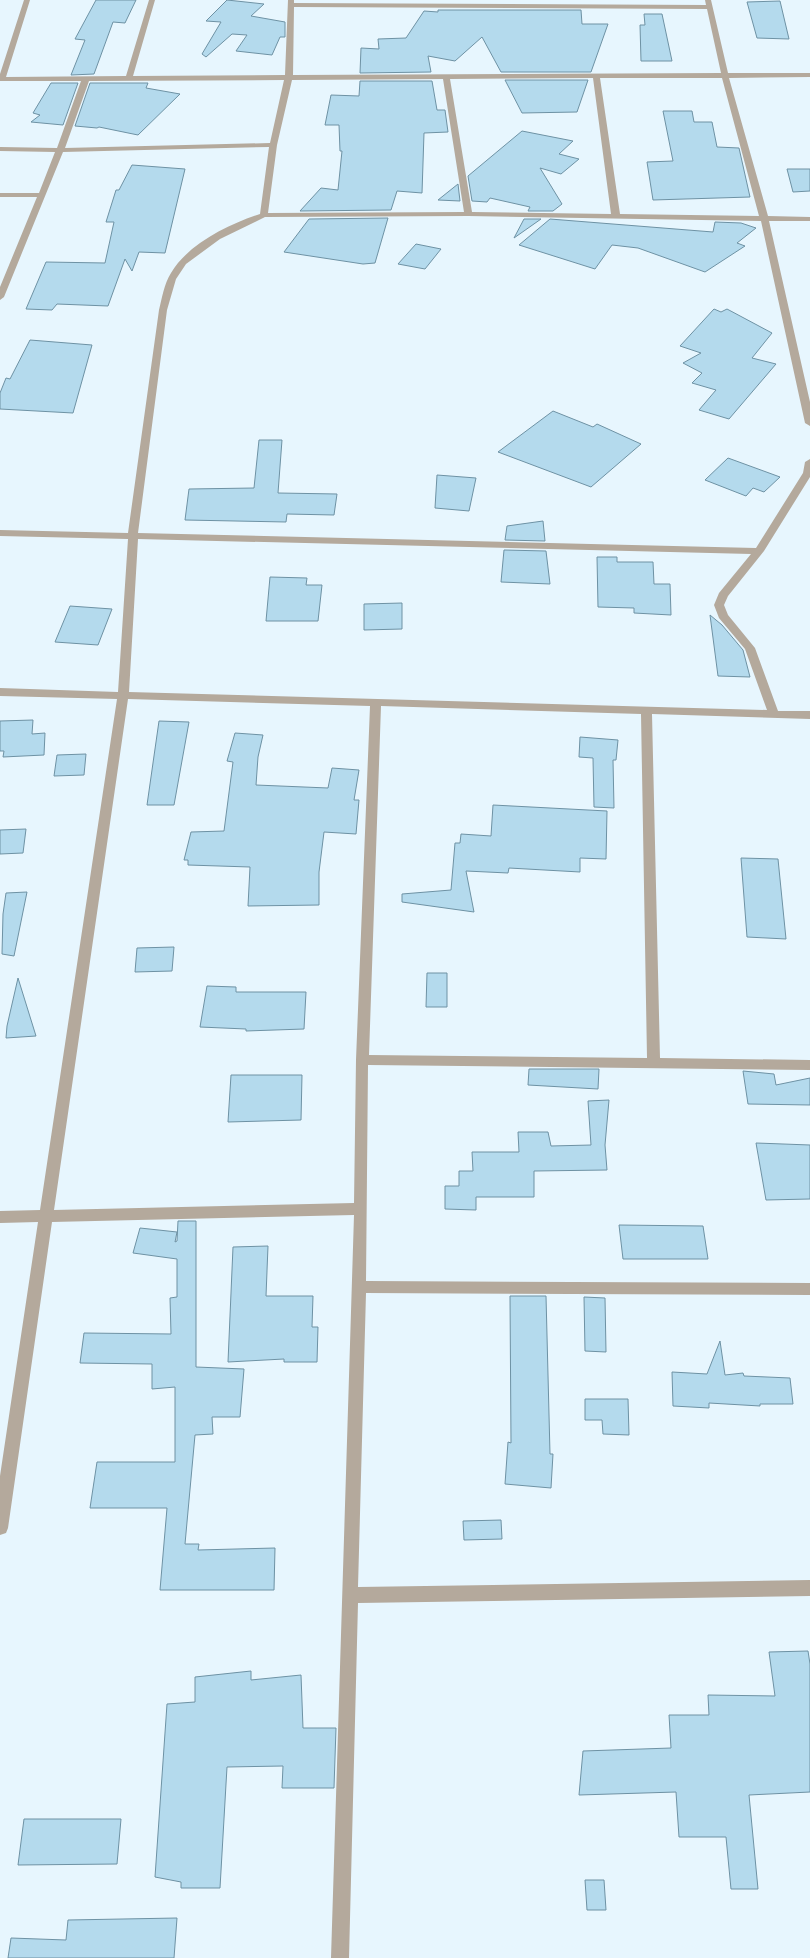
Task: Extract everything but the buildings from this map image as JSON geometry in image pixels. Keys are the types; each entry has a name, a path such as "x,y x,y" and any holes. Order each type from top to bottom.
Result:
{"street":[{"path":"27,0 1,79 289,76 810,75"},
{"path":"129,77 152,0"},
{"path":"264,215 273,146 289,76 291,2 708,3 725,76 764,218 810,422"},
{"path":"446,76 468,214"},
{"path":"596,76 616,217"},
{"path":"0,298 40,195 60,150 86,78"},
{"path":"0,149 60,150 273,146"},
{"path":"0,195 40,195"},
{"path":"0,1528 123,696 133,535 164,310 171,281 177,269 193,253 251,219 264,215 468,214 810,219"},
{"path":"774,714 750,648 723,616 719,605 723,595 759,551 808,473 810,462"},
{"path":"0,533 759,551"},
{"path":"0,692 810,715"},
{"path":"340,1958 361,1210 362,1060 376,702"},
{"path":"646,710 654,1063"},
{"path":"362,1060 810,1064"},
{"path":"0,1217 361,1210"},
{"path":"358,1287 810,1289"},
{"path":"351,1595 810,1588"}]}
